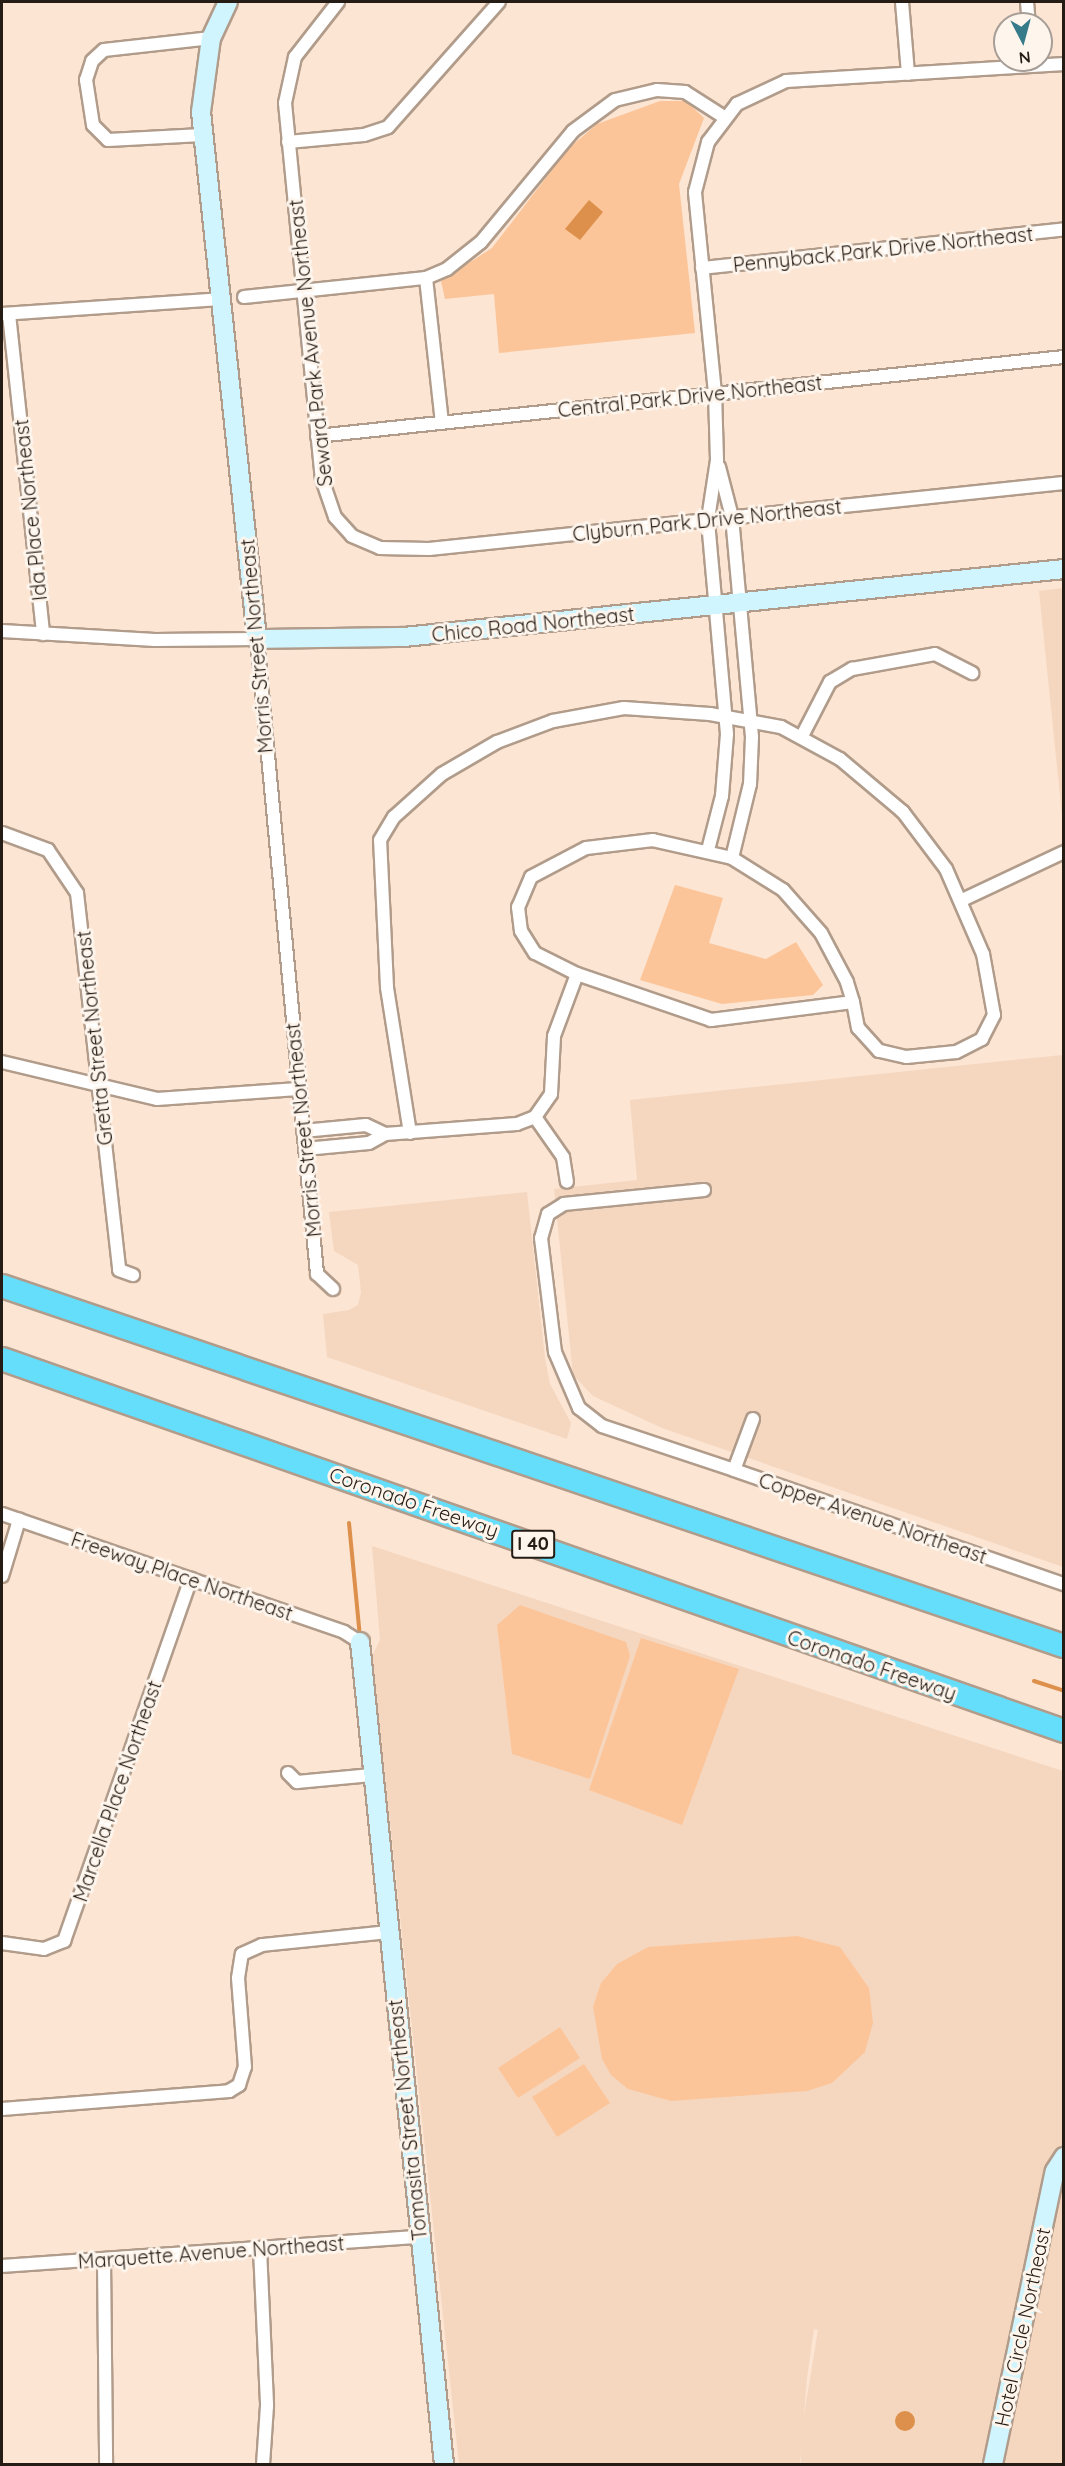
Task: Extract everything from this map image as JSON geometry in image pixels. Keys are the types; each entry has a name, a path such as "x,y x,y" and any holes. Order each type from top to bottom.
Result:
{"highway":[{"path":"2,1286 1064,1646"},
{"name":"Coronado Freeway","path":"2,1359 1064,1731"}],"street":[{"name":"Morris Street Northeast","path":"228,2 211,38 200,100 202,135 257,639 317,1274 333,1289"},
{"name":"Seward Park Avenue Northeast","path":"338,2 291,67 285,103 317,436 325,493 352,536"},
{"path":"288,142 364,135 388,127 499,2"},
{"path":"902,2 908,74"},
{"path":"202,135 108,140 93,125 86,75 104,50 211,38"},
{"path":"708,850 722,796 726,716 708,519 717,459 715,393 695,184 699,161 724,117 752,95 786,81 993,66"},
{"path":"244,297 426,278 473,250 573,131 615,100 657,90 685,92 724,117"},
{"name":"Pennyback Park Drive Northeast","path":"702,268 1064,229"},
{"path":"426,278 442,423"},
{"path":"5,314 221,299"},
{"name":"Ida Place Northeast","path":"5,314 43,634"},
{"name":"Central Park Drive Northeast","path":"317,436 1064,357"},
{"path":"717,459 732,517 752,721 750,784 732,858"},
{"name":"Clyburn Park Drive Northeast","path":"352,536 380,548 429,549 1064,483"},
{"name":"Chico Road Northeast","path":"2,631 257,639 404,637 1064,569"},
{"path":"802,736 830,682 852,669 935,654 972,674"},
{"path":"410,1132 387,987 377,860 386,827 442,774 525,729 624,708 726,716 802,736 874,785 903,812 962,900 983,954 994,1015 976,1043 941,1053 906,1057 879,1051 858,1028 853,1002 835,957 807,914 772,880 732,858 708,850 632,840 586,848 545,866 522,889 518,907 521,931 535,953 577,974 711,1020 853,1002"},
{"name":"Gretta Street Northeast","path":"2,833 48,850 73,880 100,1089 119,1270 133,1275"},
{"path":"962,900 1064,852"},
{"path":"305,1149 369,1143 385,1134 517,1124 536,1117 551,1094 554,1036 577,974"},
{"path":"2,1062 100,1089 177,1100 298,1089"},
{"path":"536,1117 563,1157 567,1182"},
{"path":"303,1131 366,1125 385,1134"},
{"path":"704,1190 564,1204 548,1214 541,1238 555,1352 579,1408 602,1426 734,1470"},
{"name":"Copper Avenue Northeast","path":"753,1419 734,1470 1064,1584"},
{"name":"Freeway Place Northeast","path":"2,1514 344,1632 360,1642"},
{"path":"2,1576 19,1520"},
{"name":"Marcella Place Northeast","path":"2,1942 44,1949 64,1941 191,1579"},
{"name":"Tomasita Street Northeast","path":"360,1642 387,1932 444,2464"},
{"path":"288,1773 297,1782 372,1775"},
{"path":"2,2109 229,2091 239,2085 245,2067 238,1978 242,1954 262,1945 387,1932"},
{"name":"Hotel Circle Northeast","path":"993,2464 1055,2171 1064,2157"},
{"name":"Marquette Avenue Northeast","path":"2,2266 420,2238"},
{"path":"260,2249 267,2406 263,2464"},
{"path":"104,2260 106,2464"}],"shaded area":[{"path":"660,101 686,101 704,118 679,184 695,333 499,353 494,294 445,299 441,281 492,248 568,149 597,124"},
{"path":"589,200 603,212 580,240 565,229"},
{"path":"1064,588 1063,825 1039,591"},
{"path":"675,885 723,898 709,943 766,959 796,942 823,985 813,995 722,1004 640,980"},
{"path":"1062,1055 1063,1567 662,1428 593,1396 573,1375 554,1189 637,1180 630,1100"},
{"path":"527,1192 545,1358 550,1384 571,1423 567,1439 327,1357 323,1314 349,1310 358,1305 361,1292 358,1265 334,1251 329,1212"},
{"path":"372,1546 1063,1771 1063,2464 801,2464 801,2452 800,2464 459,2464 372,1656 380,1640","holes":["814,2329 818,2330 804,2415"]},
{"path":"520,1605 626,1642 630,1656 590,1779 512,1754 497,1625"},
{"path":"641,1638 739,1669 682,1825 589,1790"},
{"path":"797,1936 840,1947 869,1988 873,2023 865,2052 832,2083 807,2091 671,2101 628,2089 611,2075 602,2059 593,2007 601,1983 617,1964 648,1947"},
{"path":"560,2027 580,2058 518,2098 498,2068"},
{"path":"584,2064 610,2103 557,2137 532,2097"},
{"path":"905,2411 912,2414 915,2421 912,2428 905,2431 898,2428 895,2421 898,2414"}],"waterway":[{"path":"349,1523 360,1638"},
{"path":"1034,1681 1064,1691"}]}
